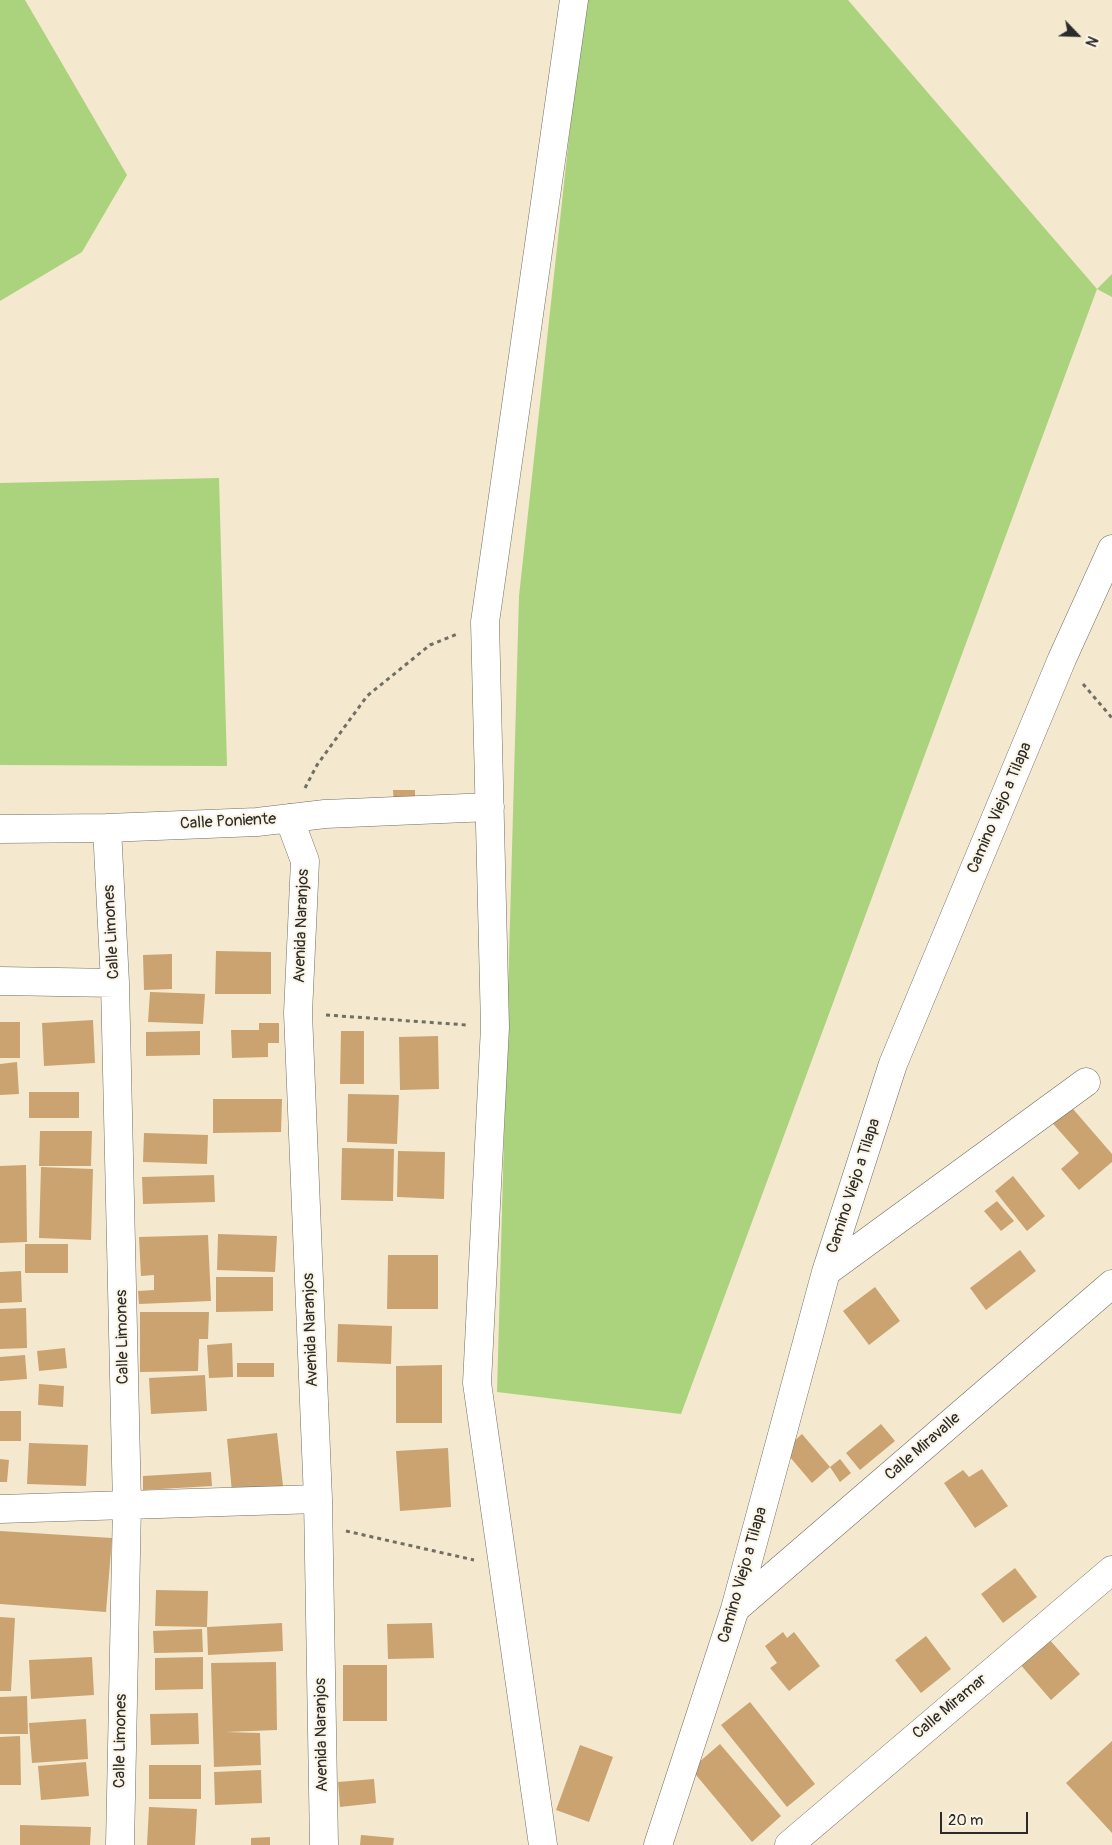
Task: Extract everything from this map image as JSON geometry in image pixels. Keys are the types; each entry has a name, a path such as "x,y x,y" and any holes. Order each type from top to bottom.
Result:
{"street":[{"path":"543,1845 477,1383 496,1027 485,622 574,0"},
{"name":"Camino Viejo a Tilapa","path":"658,1845 735,1609 826,1272 893,1064 1062,659 1112,549"},
{"path":"289,818 326,814 490,807"},
{"name":"Calle Poniente","path":"0,829 107,828 257,822 289,818"},
{"name":"Avenida Naranjos","path":"289,818 304,861 298,1013 318,1499 324,1845"},
{"name":"Calle Limones","path":"107,828 115,983 127,1505 120,1845"},
{"path":"0,981 115,983"},
{"path":"826,1272 1086,1082"},
{"name":"Calle Miravalle","path":"735,1609 1112,1284"},
{"path":"0,1509 318,1499"},
{"name":"Calle Miramar","path":"789,1845 1112,1570"}],"path":[{"name":"Calle Poniente","path":"289,818 317,765 367,696 430,645 485,622"},
{"path":"1062,659 1112,718"},
{"path":"298,1013 496,1027"},
{"path":"318,1499 329,1527 503,1566"}],"green space":[{"path":"0,0 25,0 127,175 82,252 0,301"},
{"path":"584,0 848,0 1097,289 681,1414 497,1392 519,596"},
{"path":"1112,274 1112,297 1097,289"},
{"path":"219,478 227,766 0,765 0,483"}],"building":[{"path":"393,790 415,790 415,807 394,807"},
{"path":"216,951 271,952 271,994 215,994"},
{"path":"172,954 172,989 144,990 143,955"},
{"path":"150,992 205,994 203,1024 148,1022"},
{"path":"93,1020 95,1063 44,1066 42,1023"},
{"path":"0,1022 20,1022 20,1058 0,1058"},
{"path":"259,1023 279,1023 279,1043 268,1043 268,1057 232,1058 231,1030 259,1030"},
{"path":"200,1031 200,1055 146,1056 146,1032"},
{"path":"341,1031 364,1031 364,1084 340,1084"},
{"path":"438,1036 439,1089 400,1090 399,1037"},
{"path":"17,1062 19,1094 0,1095 0,1064"},
{"path":"29,1092 79,1092 79,1118 29,1118"},
{"path":"348,1094 399,1095 397,1144 347,1142"},
{"path":"213,1099 282,1099 281,1132 213,1133"},
{"path":"1067,1102 1112,1154 1112,1162 1079,1190 1061,1169 1079,1153 1048,1118"},
{"path":"40,1131 92,1131 91,1166 39,1166"},
{"path":"144,1133 208,1135 207,1164 143,1162"},
{"path":"342,1148 394,1149 393,1201 341,1200"},
{"path":"398,1151 445,1152 444,1199 397,1197"},
{"path":"26,1165 27,1242 0,1243 0,1166"},
{"path":"41,1167 93,1169 91,1240 39,1238"},
{"path":"214,1175 215,1202 143,1204 142,1177"},
{"path":"1013,1176 1045,1216 1027,1231 995,1191"},
{"path":"997,1201 1014,1221 1001,1231 984,1211"},
{"path":"218,1234 277,1236 275,1272 217,1270"},
{"path":"208,1235 211,1301 139,1304 138,1291 154,1290 154,1275 141,1276 139,1237"},
{"path":"25,1244 68,1244 68,1273 25,1273"},
{"path":"1020,1250 1036,1271 986,1310 970,1288"},
{"path":"388,1255 438,1255 438,1309 387,1309"},
{"path":"21,1271 22,1302 0,1303 0,1272"},
{"path":"216,1277 273,1277 273,1311 216,1312"},
{"path":"875,1287 900,1321 869,1345 843,1311"},
{"path":"26,1308 27,1348 0,1349 0,1309"},
{"path":"140,1312 209,1312 208,1339 199,1339 198,1371 140,1372"},
{"path":"338,1324 392,1326 391,1364 337,1362"},
{"path":"232,1343 233,1377 209,1378 207,1345"},
{"path":"65,1348 67,1368 39,1371 37,1351"},
{"path":"25,1355 27,1379 0,1381 0,1357"},
{"path":"237,1363 274,1363 274,1377 237,1377"},
{"path":"442,1365 442,1423 396,1423 396,1366"},
{"path":"205,1375 207,1411 151,1414 149,1378"},
{"path":"39,1384 64,1386 63,1407 38,1405"},
{"path":"0,1411 21,1411 21,1441 0,1441"},
{"path":"881,1424 895,1441 860,1470 846,1453"},
{"path":"277,1433 283,1486 232,1492 227,1439"},
{"path":"802,1434 830,1467 812,1483 784,1450"},
{"path":"29,1443 88,1445 86,1486 27,1484"},
{"path":"448,1448 451,1507 400,1511 396,1451"},
{"path":"0,1459 9,1460 7,1482 0,1482"},
{"path":"840,1459 851,1473 840,1482 830,1467"},
{"path":"982,1469 1008,1506 975,1528 944,1483 963,1470 969,1477"},
{"path":"211,1472 212,1486 143,1490 143,1476"},
{"path":"0,1531 112,1538 106,1612 0,1604"},
{"path":"1015,1568 1037,1597 1003,1623 981,1594"},
{"path":"156,1590 208,1591 207,1627 155,1626"},
{"path":"0,1617 15,1618 11,1691 0,1691"},
{"path":"282,1623 283,1651 208,1655 207,1627"},
{"path":"432,1623 434,1658 388,1659 387,1624"},
{"path":"202,1629 203,1652 154,1653 153,1631"},
{"path":"783,1632 787,1638 794,1632 820,1666 789,1691 770,1668 777,1663 765,1646"},
{"path":"926,1636 951,1669 921,1693 895,1660"},
{"path":"1048,1638 1080,1674 1051,1700 1019,1663"},
{"path":"92,1657 94,1695 31,1699 29,1660"},
{"path":"203,1657 203,1689 155,1690 155,1658"},
{"path":"276,1662 277,1730 225,1732 260,1733 261,1765 214,1767 211,1663"},
{"path":"343,1665 387,1665 387,1721 343,1721"},
{"path":"27,1696 28,1734 0,1734 0,1697"},
{"path":"750,1702 815,1784 787,1807 721,1725"},
{"path":"198,1713 199,1744 151,1745 150,1714"},
{"path":"86,1719 88,1759 32,1763 29,1723"},
{"path":"20,1736 21,1785 0,1785 0,1737"},
{"path":"1112,1741 1112,1833 1066,1783"},
{"path":"720,1744 781,1816 752,1842 691,1769"},
{"path":"580,1745 613,1757 589,1822 556,1810"},
{"path":"86,1762 89,1796 41,1800 38,1766"},
{"path":"149,1765 201,1765 201,1799 149,1799"},
{"path":"261,1770 262,1803 215,1805 214,1772"},
{"path":"374,1779 376,1803 340,1807 338,1782"},
{"path":"149,1807 197,1809 195,1845 147,1845"},
{"path":"20,1825 91,1827 90,1845 20,1845"},
{"path":"361,1835 394,1838 393,1845 360,1845"},
{"path":"270,1837 270,1845 251,1845 251,1838"}]}
